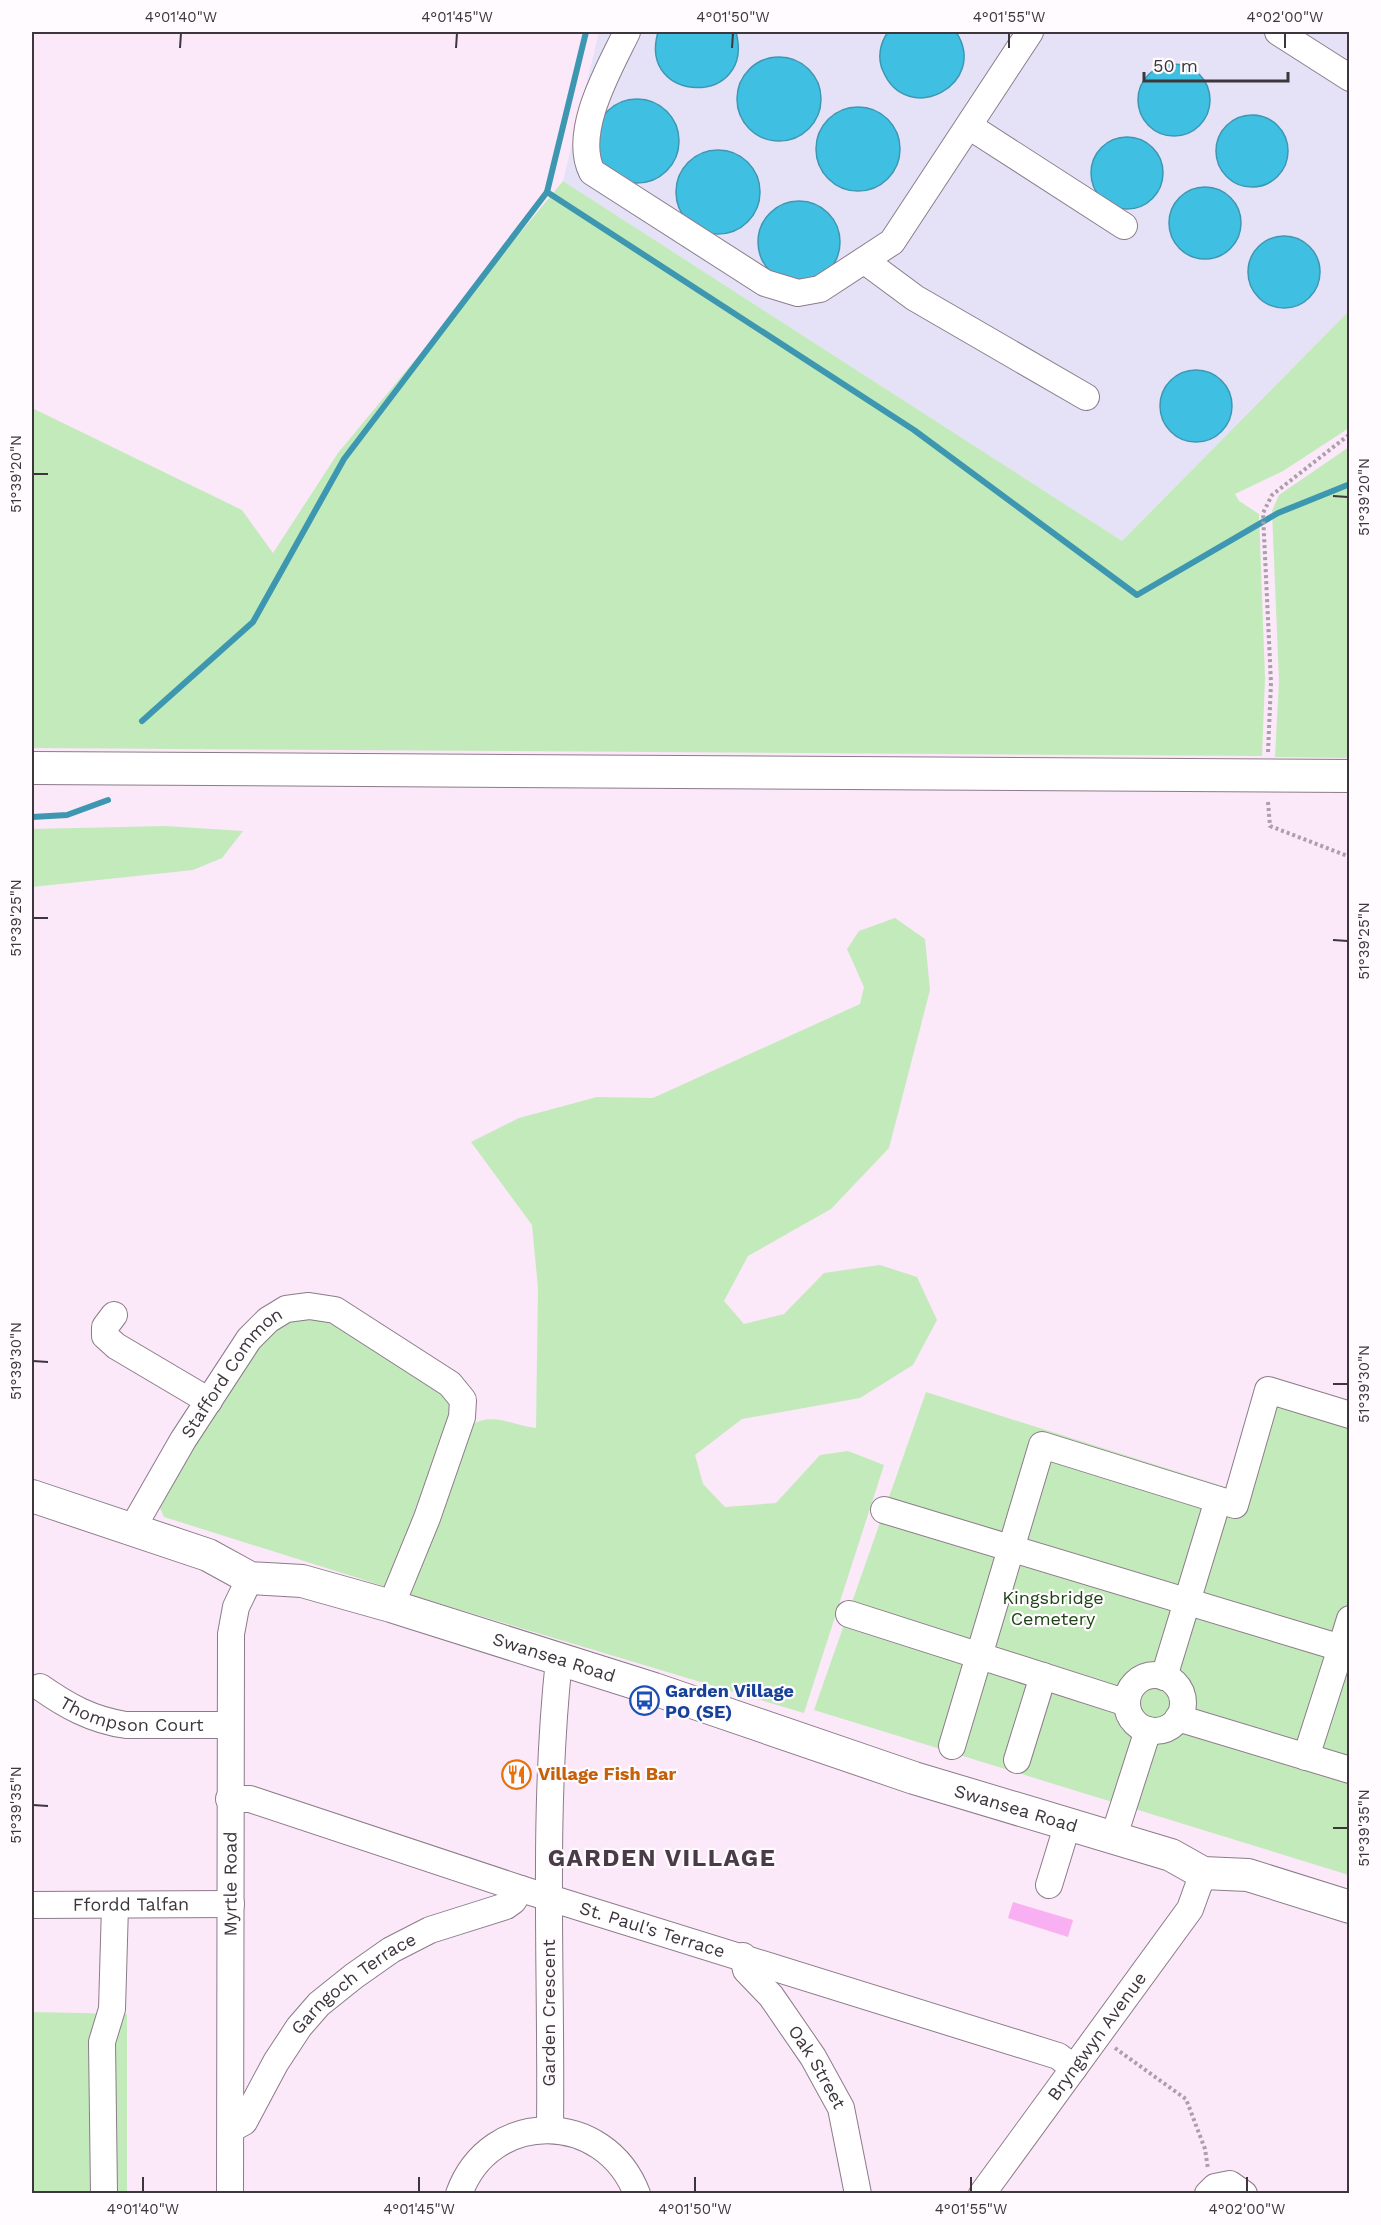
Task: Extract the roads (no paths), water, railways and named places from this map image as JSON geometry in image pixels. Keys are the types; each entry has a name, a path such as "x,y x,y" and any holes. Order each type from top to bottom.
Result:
{"main road":[{"path":"32,768 1350,776"},
{"name":"Swansea Road","path":"32,1496 208,1555 250,1578 302,1581 390,1606 654,1689 914,1778 1114,1836 1171,1855 1203,1873 1248,1875 1350,1906"}],"street":[{"path":"627,32 586,130 585,152 592,172 775,288 798,293 820,290 892,242 1030,32"},
{"path":"1290,35 1350,78"},
{"path":"969,126 1124,226"},
{"path":"865,261 915,298 1086,397"},
{"name":"Stafford Common","path":"132,1529 183,1440 249,1339 268,1320 286,1309 309,1306 335,1310 450,1384 463,1400 462,1417 427,1518 390,1606"},
{"path":"114,1315 105,1327 105,1336 116,1346 209,1401"},
{"path":"952,1746 1042,1444 1235,1505 1268,1390 1350,1415"},
{"path":"1164,1677 1218,1500"},
{"path":"884,1510 1341,1648"},
{"name":"Myrtle Road","path":"230,2193 229,1725 232,1623 250,1578"},
{"path":"849,1614 1127,1703"},
{"path":"1306,1757 1350,1619"},
{"name":"Garden Crescent","path":"550,2129 549,1897 554,1698 559,1660"},
{"path":"1017,1760 1043,1676"},
{"path":"1149,1676 1164,1677 1179,1690 1182,1699 1178,1718 1165,1729 1148,1730 1134,1722 1129,1714 1127,1703 1132,1686 1149,1676"},
{"name":"Thompson Court","path":"40,1687 68,1707 109,1723 229,1725"},
{"path":"1178,1718 1350,1770"},
{"path":"1114,1836 1148,1730"},
{"name":"St. Paul's Terrace","path":"229,1799 250,1800 520,1889 743,1956 1058,2056 1074,2068"},
{"path":"1049,1885 1068,1823"},
{"name":"Bryngwyn Avenue","path":"982,2193 1190,1909 1203,1873"},
{"name":"Garngoch Terrace","path":"231,2129 244,2122 276,2062 299,2027 319,2004 391,1950 430,1930 506,1906 513,1901 520,1889"},
{"name":"Ffordd Talfan","path":"32,1905 231,1904"},
{"path":"104,2193 102,2042 112,2009 115,1906"},
{"name":"Oak Street","path":"743,1956 746,1970 771,1996 813,2057 841,2108 858,2193"},
{"path":"459,2193 474,2166 498,2145 523,2133 550,2129 573,2133 598,2144 617,2160 637,2193"},
{"path":"1211,2190 1230,2184 1244,2193"}],"water":[{"path":"658,32 736,32 738,57 729,74 715,84 697,88 679,84 664,73 656,56"},
{"path":"888,32 956,32 964,51 962,68 954,82 941,92 926,97 909,96 894,88 883,71 880,61 881,46"},
{"path":"779,57 795,60 809,69 818,83 821,99 818,115 809,129 795,138 779,141 763,138 749,129 740,115 737,99 740,83 749,69 763,60"},
{"path":"1181,64 1200,74 1208,86 1210,100 1208,114 1200,126 1188,134 1167,136 1148,126 1140,114 1138,93 1148,74 1160,66"},
{"path":"637,99 660,106 672,118 679,141 672,164 660,176 637,183 614,176 602,164 595,141 602,118 614,106"},
{"path":"858,107 874,110 888,119 897,133 900,149 897,165 888,179 874,188 858,191 842,188 828,179 819,165 816,149 819,133 828,119 842,110"},
{"path":"1259,115 1278,125 1286,137 1288,151 1286,165 1278,177 1266,185 1245,187 1226,177 1218,165 1216,144 1226,125 1238,117"},
{"path":"1134,137 1153,147 1161,159 1163,173 1161,187 1153,199 1141,207 1120,209 1101,199 1093,187 1091,166 1101,147 1113,139"},
{"path":"718,150 734,153 748,162 757,176 760,192 757,208 748,222 734,231 718,234 702,231 688,222 679,208 676,192 679,176 688,162 702,153"},
{"path":"1212,187 1231,197 1239,209 1241,223 1239,237 1231,249 1219,257 1198,259 1179,249 1171,237 1169,216 1179,197 1191,189"},
{"path":"799,201 815,204 828,213 837,226 840,242 837,258 828,271 815,280 799,283 783,280 770,271 761,258 758,242 761,226 770,213 783,204"},
{"path":"1291,236 1310,246 1318,258 1320,272 1318,286 1310,298 1298,306 1277,308 1258,298 1250,286 1248,265 1258,246 1270,238"},
{"path":"1203,370 1222,380 1230,392 1232,406 1230,420 1222,432 1210,440 1189,442 1170,432 1162,420 1160,399 1170,380 1182,372"}],"waterway":[{"path":"142,721 253,622 344,459 547,192 586,32"},
{"path":"547,192 914,430 1137,595 1278,513 1350,484"},
{"path":"32,817 67,815 108,800"}],"place":[{"name":"Garden Village PO (SE)","path":"644,1701"},
{"name":"Village Fish Bar","path":"517,1774"}],"district":[{"name":"GARDEN VILLAGE","path":"662,1858"}],"park label":[{"name":"Kingsbridge Cemetery","path":"1053,1608"}]}
